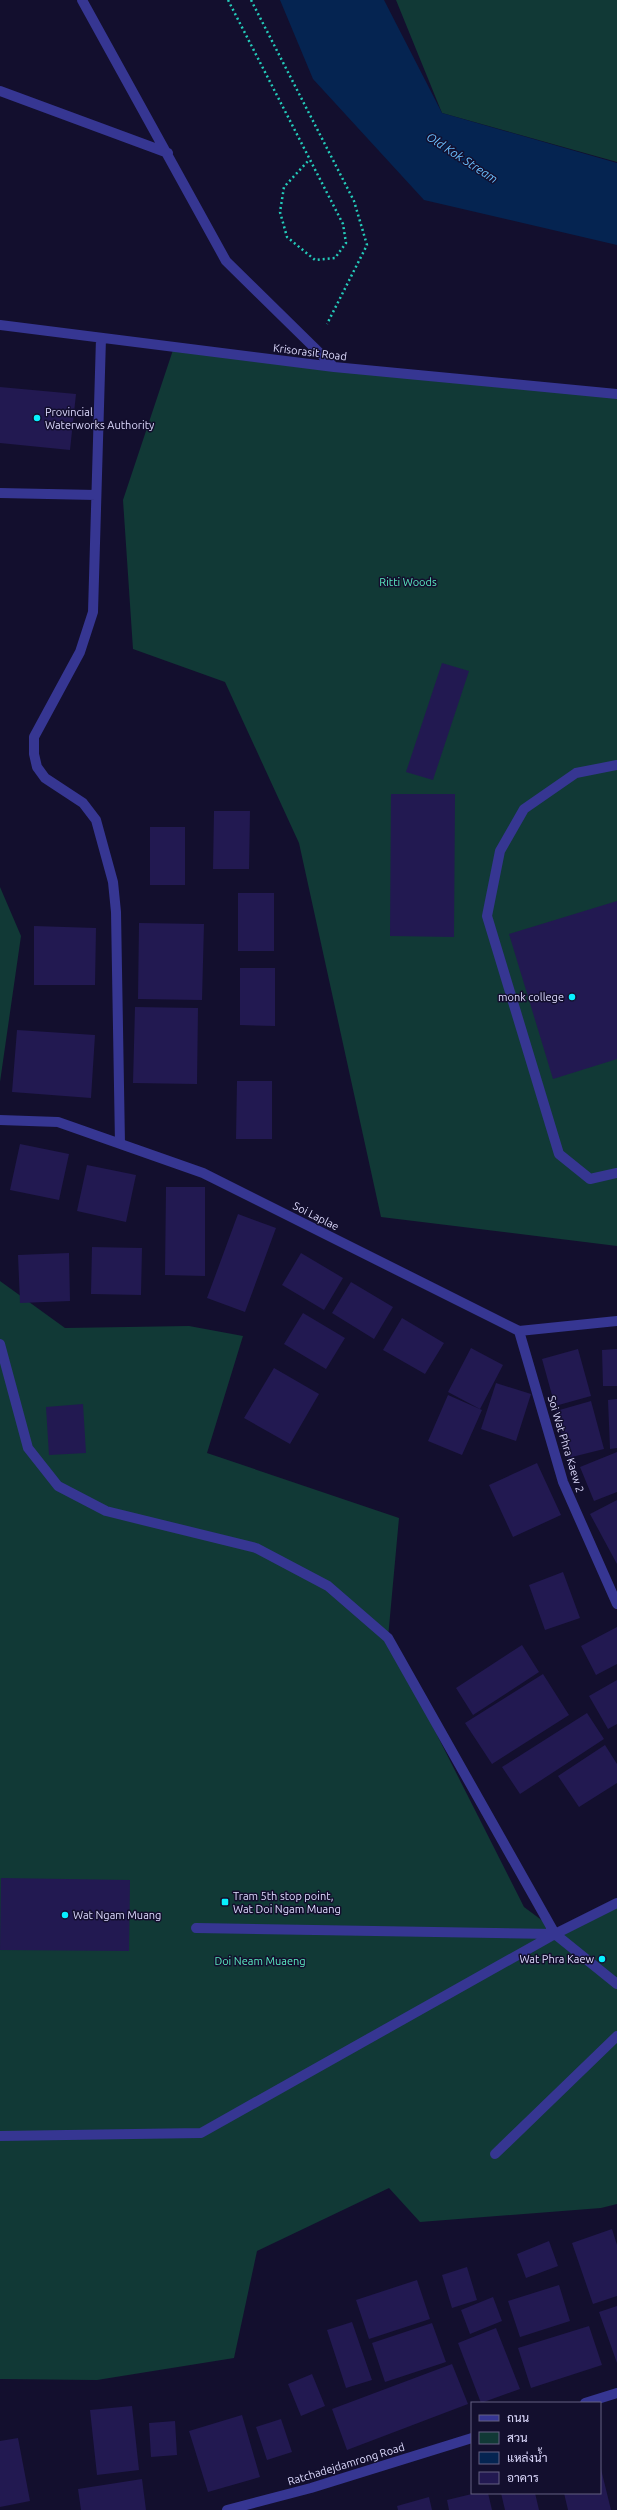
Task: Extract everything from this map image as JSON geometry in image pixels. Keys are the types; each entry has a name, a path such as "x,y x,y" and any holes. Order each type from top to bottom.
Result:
{"street":[{"path":"82,0 168,153 226,262 334,367"},
{"path":"0,91 168,153"},
{"name":"Krisorasit Road","path":"0,325 334,367 617,394"},
{"path":"101,338 93,612 80,652 34,737 34,754 37,767 45,778 83,803 96,820 113,882 116,912 120,1144"},
{"path":"0,493 96,495"},
{"path":"617,765 576,773 524,809 500,852 487,916 559,1154 590,1179 617,1173"},
{"name":"Soi Laplae","path":"0,1120 58,1122 203,1173 520,1331"},
{"path":"520,1331 617,1321"},
{"name":"Soi Wat Phra Kaew 2","path":"520,1331 563,1482 617,1604"},
{"path":"0,1344 28,1448 58,1486 106,1511 256,1548 328,1586 388,1638 555,1934 617,1984"},
{"path":"0,2136 201,2133 555,1934 617,1904"},
{"path":"196,1928 555,1934"},
{"path":"494,2154 617,2036"},
{"path":"588,2402 617,2393"},
{"name":"Ratchadejdamrong Road","path":"227,2510 311,2488 471,2438"}],"path":[{"path":"228,0 309,160 344,224 346,243 335,258 315,260 288,238 280,212 284,187 309,160"},
{"path":"251,0 354,201 367,245 315,348"}],"green space":[{"path":"396,0 617,0 617,162 442,113"},
{"name":"Ritti Woods","path":"174,347 617,394 617,1246 381,1217 299,843 225,682 133,649 123,500"},
{"path":"0,887 21,936 0,1082"},
{"name":"Doi Neam Muaeng","path":"0,1281 65,1328 189,1326 243,1336 207,1453 399,1518 388,1638 524,1907 559,1933 617,1907 617,2204 601,2208 420,2222 389,2188 257,2251 234,2358 97,2380 0,2379"}],"water":[{"name":"Old Kok Stream","path":"280,0 384,0 442,113 617,163 617,245 424,200 313,79"}],"building":[{"name":"Provincial Waterworks Authority","path":"0,387 76,394 70,450 0,443"},
{"path":"442,663 469,671 433,780 406,772"},
{"path":"391,794 455,794 454,937 390,936"},
{"path":"214,811 250,811 249,869 213,869"},
{"path":"150,827 185,827 185,885 150,885"},
{"path":"238,893 274,893 274,951 238,951"},
{"name":"monk college","path":"617,901 617,1059 553,1079 509,934"},
{"path":"139,923 204,924 202,1000 138,999"},
{"path":"34,926 96,928 95,985 34,985"},
{"path":"240,968 275,968 275,1026 240,1025"},
{"path":"135,1007 198,1008 197,1084 133,1083"},
{"path":"17,1030 95,1035 91,1098 12,1092"},
{"path":"237,1081 272,1081 272,1139 236,1139"},
{"path":"20,1144 69,1154 59,1200 10,1190"},
{"path":"87,1165 136,1175 126,1222 77,1211"},
{"path":"166,1187 205,1187 205,1276 165,1275"},
{"path":"238,1214 276,1228 245,1312 207,1298"},
{"path":"92,1247 142,1248 141,1295 91,1294"},
{"path":"69,1253 70,1301 20,1303 18,1255"},
{"path":"301,1253 343,1278 324,1310 282,1285"},
{"path":"351,1282 393,1307 374,1339 332,1313"},
{"path":"303,1313 345,1338 326,1369 284,1344"},
{"path":"402,1318 444,1343 425,1374 383,1350"},
{"path":"471,1348 503,1365 480,1409 448,1392"},
{"path":"578,1349 591,1396 555,1406 542,1359"},
{"path":"617,1349 617,1386 603,1386 602,1350"},
{"path":"274,1368 319,1394 290,1444 244,1418"},
{"path":"496,1383 531,1394 516,1441 481,1429"},
{"path":"448,1395 482,1410 462,1455 428,1441"},
{"path":"617,1399 617,1448 610,1449 608,1400"},
{"path":"591,1401 604,1449 568,1458 556,1411"},
{"path":"83,1404 86,1453 49,1455 46,1407"},
{"path":"617,1452 617,1492 594,1501 580,1467"},
{"path":"537,1463 561,1515 513,1537 489,1485"},
{"path":"617,1500 617,1564 590,1514"},
{"path":"563,1572 580,1618 545,1630 529,1585"},
{"path":"617,1627 617,1664 596,1675 581,1646"},
{"path":"522,1645 539,1672 473,1715 456,1688"},
{"path":"543,1674 569,1715 492,1764 465,1723"},
{"path":"617,1680 617,1724 608,1729 589,1696"},
{"path":"587,1713 604,1739 520,1794 502,1767"},
{"path":"605,1745 617,1764 617,1783 579,1807 558,1776"},
{"name":"Wat Ngam Muang","path":"1,1878 130,1880 129,1951 0,1950"},
{"path":"612,2229 617,2245 617,2296 593,2304 572,2243"},
{"path":"549,2241 558,2266 526,2278 517,2254"},
{"path":"467,2267 477,2300 452,2308 442,2275"},
{"path":"417,2280 430,2319 369,2339 356,2300"},
{"path":"559,2285 570,2321 520,2337 508,2301"},
{"path":"493,2297 502,2321 470,2334 461,2310"},
{"path":"617,2306 617,2363 599,2312"},
{"path":"352,2322 372,2380 346,2388 327,2330"},
{"path":"432,2323 446,2362 385,2382 372,2343"},
{"path":"589,2326 602,2365 531,2388 518,2348"},
{"path":"496,2328 520,2389 481,2402 458,2343"},
{"path":"452,2364 468,2404 347,2450 332,2409"},
{"path":"312,2374 325,2406 301,2416 288,2384"},
{"path":"132,2406 139,2470 97,2475 90,2410"},
{"path":"242,2415 260,2477 208,2492 189,2431"},
{"path":"281,2419 292,2452 267,2460 256,2427"},
{"path":"175,2421 177,2455 151,2457 149,2423"},
{"path":"18,2438 30,2501 0,2507 0,2441"},
{"path":"601,2469 611,2510 568,2510 564,2494 601,2494"},
{"path":"142,2479 146,2510 81,2510 78,2489"},
{"path":"472,2494 488,2494 492,2510 449,2510 447,2500"},
{"path":"501,2494 535,2494 539,2510 505,2510"},
{"path":"429,2497 432,2510 398,2510 397,2506"}],"place":[{"name":"Provincial Waterworks Authority","path":"37,418"},
{"name":"monk college","path":"572,997"},
{"name":"Tram 5th stop point, Wat Doi Ngam Muang","path":"225,1902"},
{"name":"Wat Ngam Muang","path":"65,1915"},
{"name":"Wat Phra Kaew","path":"602,1959"}]}
